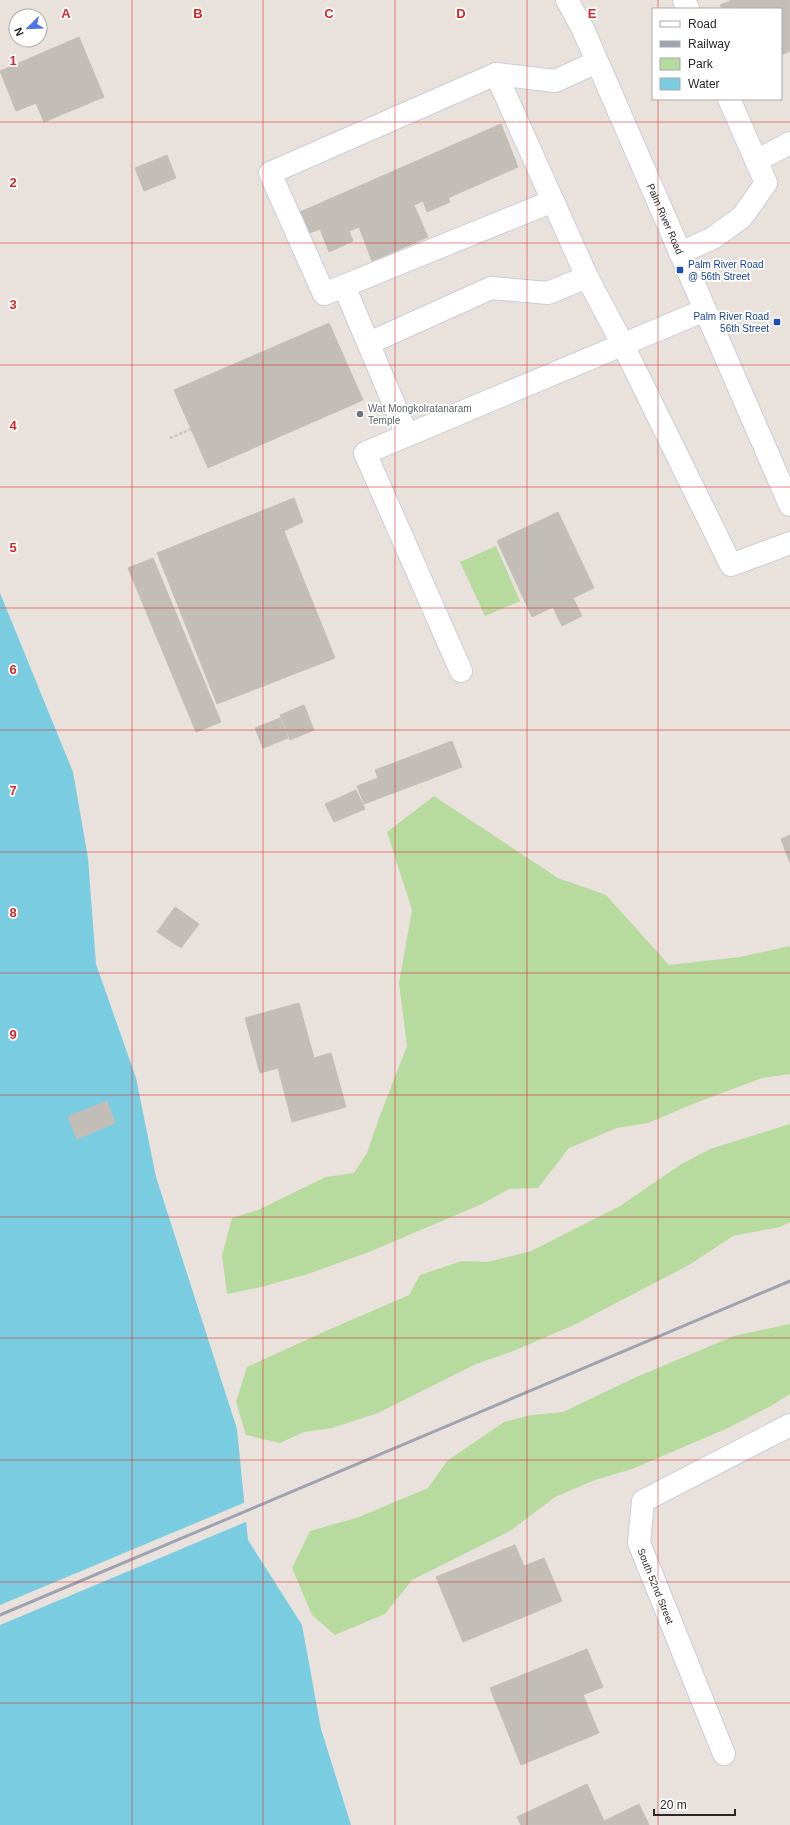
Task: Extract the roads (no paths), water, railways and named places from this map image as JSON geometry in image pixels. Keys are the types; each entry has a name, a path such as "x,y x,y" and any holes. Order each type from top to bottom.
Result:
{"street":[{"name":"Palm River Road","path":"567,0 583,29 790,505"},
{"path":"553,201 324,294 270,174 496,74 555,80 597,62"},
{"path":"496,74 587,277 623,345 731,565 790,543"},
{"path":"680,253 713,238 742,217 766,183 729,100"},
{"path":"756,160 790,143"},
{"path":"369,343 491,288 548,293 587,277"},
{"path":"344,286 407,435"},
{"path":"461,671 365,453 705,310"},
{"name":"South 52nd Street","path":"724,1754 639,1543 643,1501 790,1425"}],"water":[{"path":"0,593 73,772 88,858 96,964 136,1078 156,1177 237,1429 248,1540 302,1625 321,1729 351,1825 0,1825"}],"railway":[{"path":"0,1615 790,1281"}],"place":[{"name":"Palm River Road @ 56th Street","path":"680,270"},
{"name":"Palm River Road 56th Street","path":"777,322"},
{"name":"Wat Mongkolratanaram Temple","path":"360,414"}]}
